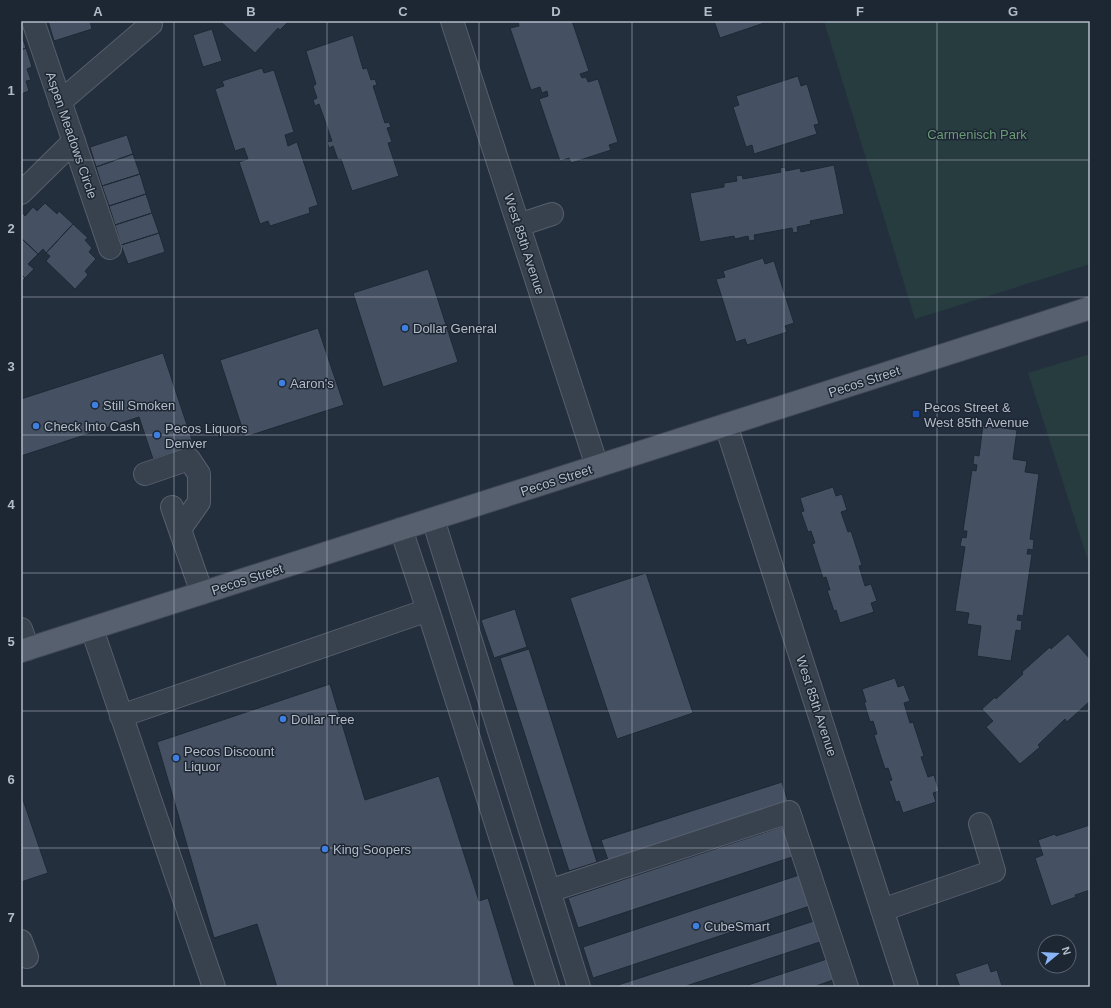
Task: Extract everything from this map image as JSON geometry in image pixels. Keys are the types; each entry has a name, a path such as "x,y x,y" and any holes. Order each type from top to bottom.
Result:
{"main road":[{"name":"Pecos Street","path":"24,650 1090,308"}],"street":[{"name":"Aspen Meadows Circle","path":"33,21 110,248"},
{"name":"West 85th Avenue","path":"452,21 597,466"},
{"path":"60,102 151,24"},
{"path":"23,187 74,141"},
{"path":"519,225 552,214"},
{"name":"West 85th Avenue","path":"726,425 907,987"},
{"path":"145,474 189,459 199,474 199,502 180,529"},
{"path":"172,508 202,593"},
{"path":"433,519 579,987"},
{"path":"401,529 548,987"},
{"path":"121,716 428,610"},
{"path":"21,629 24,650"},
{"path":"92,629 214,987"},
{"path":"549,891 789,812 848,987"},
{"path":"882,910 994,871 980,824"}],"green space":[{"name":"Carmenisch Park","path":"824,21 1090,21 1090,264 915,319"},
{"path":"1090,354 1090,567 1028,373"}],"building":[{"path":"48,21 90,21 92,29 54,41"},
{"path":"220,21 289,21 280,30 278,28 255,53"},
{"path":"518,21 572,21 589,71 580,74 582,78 586,77 588,82 598,79 618,142 609,145 611,150 571,163 569,158 560,161 539,99 548,96 547,91 542,93 540,87 531,90 510,28 519,26"},
{"path":"714,21 766,21 767,22 720,38"},
{"path":"212,29 222,61 203,67 193,35"},
{"path":"21,33 26,48 21,50"},
{"path":"353,35 363,69 367,68 371,80 375,79 377,85 373,86 385,123 389,122 391,127 387,128 392,142 388,143 399,176 352,191 341,159 338,160 333,146 329,148 327,142 332,141 319,104 315,106 313,100 317,98 313,86 316,84 306,51"},
{"path":"26,48 32,67 27,69 31,80 26,81 29,91 21,94 21,50"},
{"path":"262,68 264,73 274,70 294,132 285,135 288,146 297,142 318,205 309,208 310,213 270,226 268,221 260,224 239,162 248,159 244,148 235,151 215,89 224,86 222,81"},
{"path":"798,76 801,86 807,84 819,124 814,125 817,134 754,154 752,145 746,147 733,107 739,105 736,96"},
{"path":"127,135 133,154 96,167 90,147"},
{"path":"133,154 140,174 102,186 96,167"},
{"path":"834,165 844,214 810,221 811,224 797,227 798,232 793,233 792,228 754,235 755,240 749,241 748,236 735,239 734,236 700,242 690,193 724,187 724,183 737,181 736,176 742,175 743,179 781,172 780,168 785,167 786,171 800,168 801,172"},
{"path":"140,174 146,194 109,206 102,186"},
{"path":"146,194 152,213 115,225 109,206"},
{"path":"45,203 57,214 59,211 73,224 46,253 43,249 38,254 21,238 21,215 23,213 25,216 33,207 37,211"},
{"path":"152,213 159,233 121,245 115,225"},
{"path":"73,224 88,238 85,240 92,248 89,252 96,259 85,271 88,275 75,289 46,261 50,256 46,253"},
{"path":"159,233 165,252 128,264 121,245"},
{"path":"21,238 38,254 28,264 34,269 25,278 21,274"},
{"path":"763,258 765,264 774,261 794,323 785,326 787,332 747,345 745,339 736,342 716,279 725,277 723,271"},
{"name":"Dollar General","path":"428,269 458,362 383,387 353,293"},
{"path":"21,274 25,278 21,283"},
{"name":"Aaron's","path":"318,328 344,405 245,437 220,360"},
{"path":"163,353 194,446 153,459 139,417 21,456 21,399"},
{"path":"983,425 1017,430 1013,459 1027,461 1025,472 1039,474 1030,539 1034,540 1033,550 1028,549 1027,554 1032,554 1023,616 1018,615 1017,620 1022,621 1021,631 1016,630 1011,661 977,656 981,626 967,624 969,613 955,611 965,547 960,546 962,537 966,538 967,531 963,531 972,470 976,471 977,465 973,464 974,455 979,456"},
{"path":"833,487 836,496 842,494 847,510 841,512 848,532 851,531 862,565 859,566 865,586 871,584 877,601 871,603 874,612 840,623 827,590 830,590 826,577 823,578 812,544 815,543 811,531 808,532 801,512 804,511 800,498"},
{"path":"646,573 693,713 617,739 570,598"},
{"path":"515,609 527,647 494,658 481,620"},
{"path":"1068,634 1090,659 1090,701 1067,722 1065,719 1038,745 1040,747 1020,764 986,727 993,721 982,709 995,697 996,699 1023,674 1022,672 1050,647 1051,649"},
{"path":"529,649 597,862 569,871 500,658"},
{"path":"895,678 898,687 904,685 910,701 904,703 910,723 913,722 924,756 921,757 928,777 934,775 939,791 933,793 936,802 903,813 899,801 896,802 889,781 892,780 888,768 885,769 874,735 877,734 873,721 870,722 862,689"},
{"name":"King Soopers","path":"330,684 365,800 439,776 479,901 488,898 515,987 277,987 257,924 214,938 157,742"},
{"path":"782,782 788,802 608,860 601,840"},
{"path":"21,794 48,873 21,882"},
{"path":"1090,825 1090,890 1051,906 1035,858 1043,855 1038,840"},
{"name":"CubeSmart","path":"784,826 795,856 578,928 568,898"},
{"name":"CubeSmart","path":"799,875 810,906 593,978 583,947"},
{"name":"CubeSmart","path":"817,920 823,941 683,987 612,987"},
{"path":"830,958 836,979 813,987 742,987"},
{"path":"988,963 991,972 997,970 1002,986 960,987 955,974"}],"place":[{"name":"Dollar General","path":"405,328"},
{"name":"Aaron's","path":"282,383"},
{"name":"Still Smoken","path":"95,405"},
{"name":"Pecos Street & West 85th Avenue","path":"916,414"},
{"name":"Check Into Cash","path":"36,426"},
{"name":"Pecos Liquors Denver","path":"157,435"},
{"name":"Dollar Tree","path":"283,719"},
{"name":"Pecos Discount Liquor","path":"176,758"},
{"name":"King Soopers","path":"325,849"},
{"name":"CubeSmart","path":"696,926"}]}
